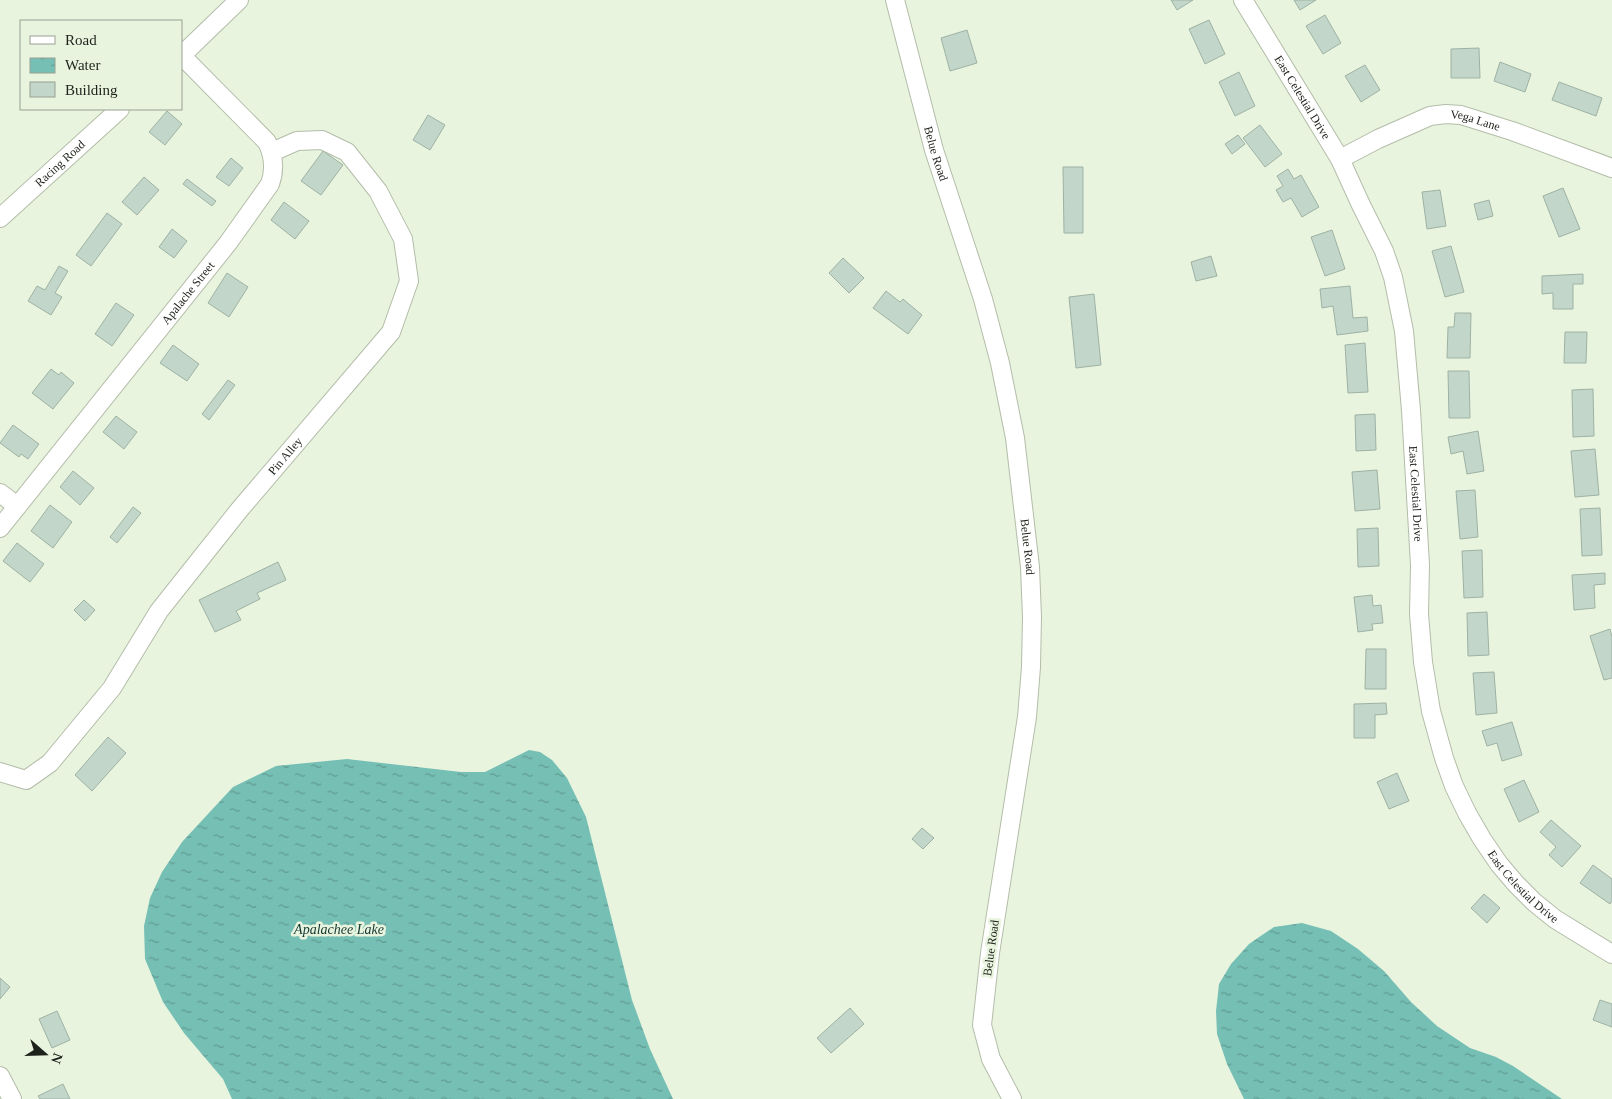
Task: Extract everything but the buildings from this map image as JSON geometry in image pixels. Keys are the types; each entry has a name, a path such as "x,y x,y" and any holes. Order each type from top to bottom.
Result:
{"street":[{"path":"239,0 182,56 267,142 272,152"},
{"name":"Belue Road","path":"895,0 934,150 983,299 1004,380 1015,438 1030,567 1031,647 1027,717 990,953 982,1025 991,1059 1012,1099"},
{"name":"East Celestial Drive","path":"1243,0 1340,159 1384,250 1392,277 1404,331 1411,410 1420,565 1419,614 1423,662 1431,711 1454,786 1472,822 1499,864 1516,884 1554,919 1612,954"},
{"name":"Racing Road","path":"0,218 119,110"},
{"name":"Vega Lane","path":"1340,159 1378,139 1430,116 1446,114 1461,115 1512,131 1612,168"},
{"name":"Pin Alley","path":"0,772 26,780 50,763 112,688 165,604 240,510 391,332 409,281 403,239 378,192 347,152 322,140 296,141 272,152"},
{"name":"Apalache Street","path":"0,528 228,243 270,184 273,174 272,152"},
{"path":"0,493 17,506"},
{"path":"0,1076 12,1099"}],"water":[{"name":"Apalachee Lake","path":"529,750 540,752 552,760 567,778 586,817 632,1000 650,1049 673,1099 232,1099 223,1079 184,1033 163,1002 145,959 144,926 150,898 162,872 182,842 233,787 276,766 347,759 461,772 485,772"},
{"path":"1302,923 1331,931 1358,949 1384,971 1411,1002 1437,1026 1470,1048 1496,1057 1513,1066 1562,1099 1244,1099 1227,1064 1217,1034 1216,1011 1219,984 1231,964 1249,944 1274,927"}]}
